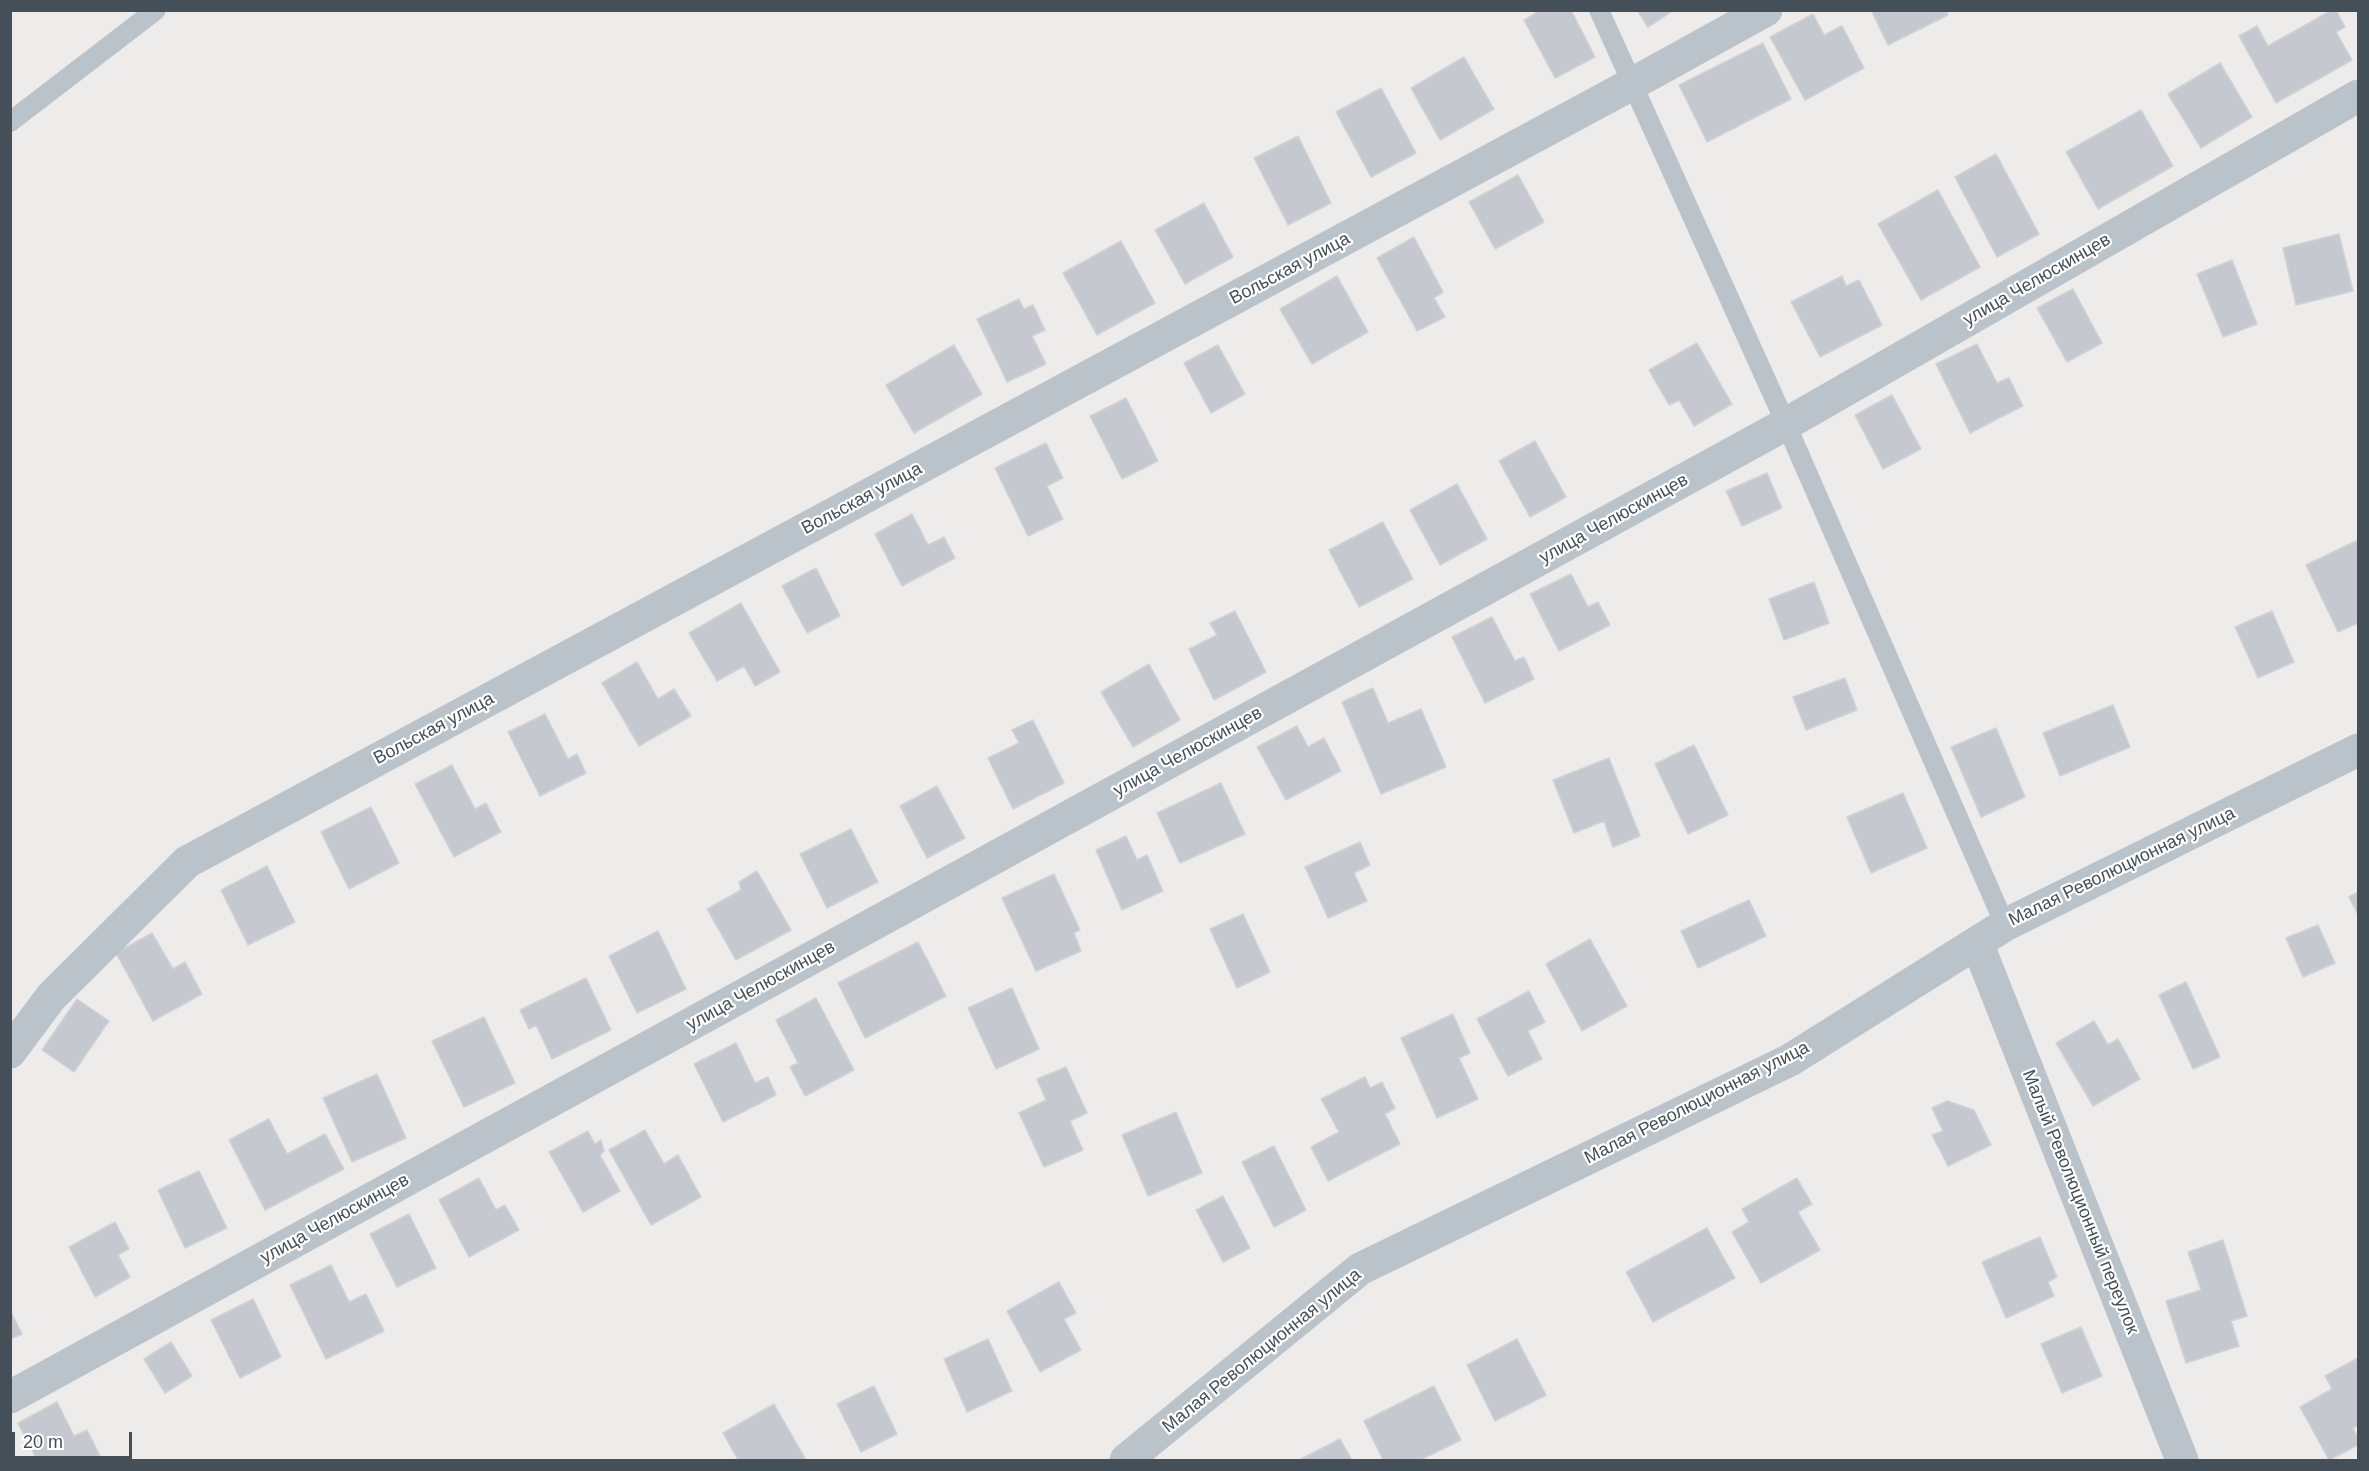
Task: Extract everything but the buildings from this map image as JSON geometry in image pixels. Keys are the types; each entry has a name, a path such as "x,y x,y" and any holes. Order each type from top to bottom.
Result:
{"street":[{"name":"Вольская улица","path":"10,1052 51,998 187,862 1766,10"},
{"name":"улица Челюскинцев","path":"10,1397 1786,424 2358,96"},
{"name":"Малая Революционная улица","path":"1126,1461 1360,1269 1790,1060 2005,925 2358,750"},
{"name":"Малый Революционный переулок","path":"1977,943 2182,1461"}],"lane":[{"path":"10,122 156,10"},
{"path":"1599,10 1786,424 2005,925"}]}
